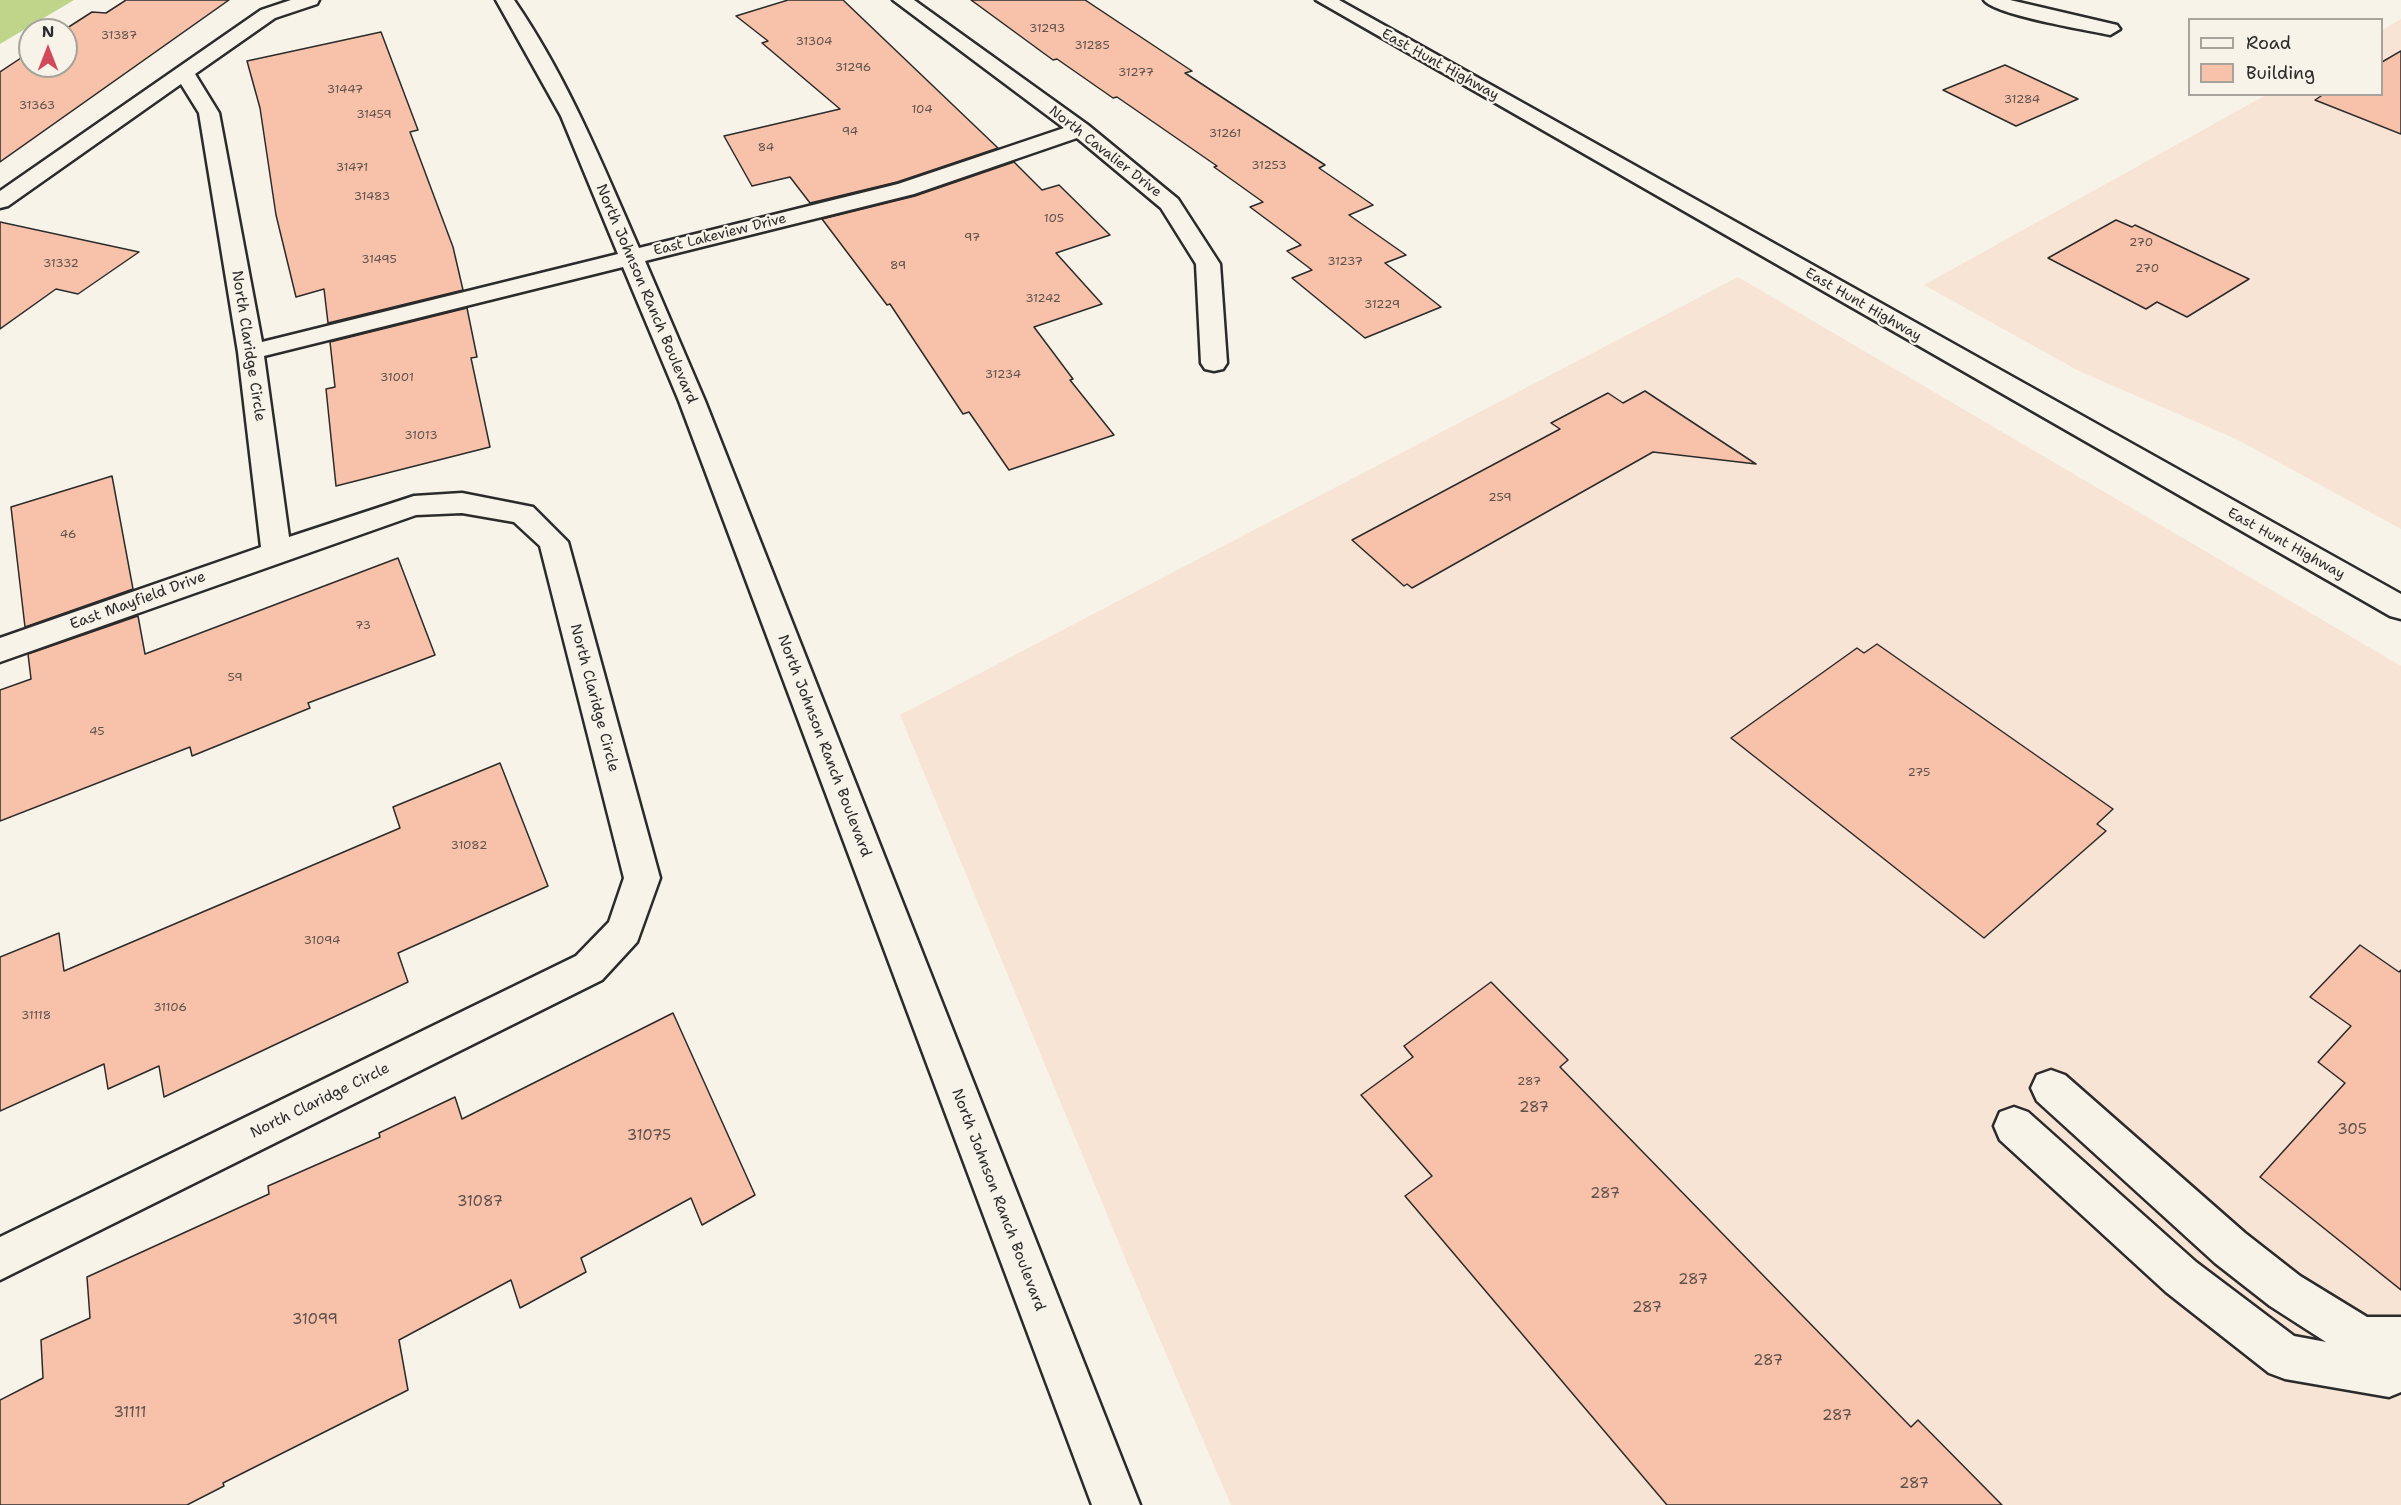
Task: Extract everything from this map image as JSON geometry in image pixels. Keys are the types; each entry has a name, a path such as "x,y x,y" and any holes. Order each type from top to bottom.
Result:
{"street":[{"path":"0,201 268,14 310,0"},
{"name":"North Johnson Ranch Boulevard","path":"505,0 521,24 571,116 700,423 1116,1505"},
{"name":"North Cavalier Drive","path":"902,0 1080,130 1170,204 1208,264 1214,363"},
{"name":"East Hunt Highway","path":"1325,0 2401,608"},
{"path":"1993,0 2013,8 2110,29"},
{"name":"North Claridge Circle","path":"0,1259 589,968 624,931 642,878 553,542 524,514 462,503 414,506 276,552 251,352 209,113 184,72"},
{"name":"East Lakeview Drive","path":"251,352 906,189 1080,130"},
{"name":"East Mayfield Drive","path":"0,651 276,552"},
{"path":"2050,1088 2230,1248 2284,1291 2362,1339 2401,1340"},
{"path":"2014,1126 2181,1277 2285,1357 2389,1375 2401,1368"}],"shaded area":[{"path":"2401,19 2401,529 2238,440 2079,371 1924,285 2264,96 2383,96 2383,29"},
{"path":"1738,277 2401,666 2401,1505 1231,1505 1133,1277 900,715"}],"green space":[{"path":"0,0 74,0 44,18 18,18 18,33 0,44"}],"building":[{"path":"126,0 229,0 0,162 0,72 18,60 18,78 78,78 78,21 92,12 106,13"},
{"path":"788,0 843,0 998,148 897,182 810,203 790,177 752,186 724,136 840,109 762,43 768,41 736,16"},
{"path":"971,0 1085,0 1192,71 1185,73 1325,165 1319,168 1373,205 1349,215 1406,255 1385,263 1441,307 1365,338 1292,278 1312,270 1287,251 1301,245 1250,207 1263,202 1214,167 1217,166 1117,97 1113,98 1057,59 1053,60"},
{"path":"381,32 418,130 410,132 453,247 463,290 328,323 324,289 296,297 276,215 260,108 247,61"},
{"path":"2401,51 2401,134 2315,100 2321,96 2383,96 2383,61"},
{"path":"2005,65 2078,99 2016,126 1943,90"},
{"path":"1014,162 1042,190 1059,185 1110,235 1056,253 1102,304 1034,327 1073,379 1070,380 1114,435 1009,470 969,412 963,414 890,304 887,305 822,219 915,196"},
{"path":"2116,220 2132,227 2135,225 2249,279 2187,317 2157,302 2146,309 2048,258"},
{"path":"0,222 139,252 78,294 56,289 0,329"},
{"path":"467,308 477,357 471,358 490,447 336,486 326,389 335,387 330,342"},
{"path":"1645,391 1756,464 1653,452 1412,588 1407,584 1404,586 1352,540 1560,429 1551,423 1608,393 1623,403"},
{"path":"112,476 133,589 25,627 11,507"},
{"path":"398,558 435,655 308,703 310,708 192,756 190,747 0,821 0,690 31,679 28,654 138,616 145,654"},
{"path":"1877,644 2113,809 2097,824 2106,831 1984,938 1731,738 1857,648 1864,653"},
{"path":"500,763 548,886 398,953 408,982 164,1097 159,1066 108,1089 104,1064 0,1111 0,957 59,933 64,971 400,828 393,807"},
{"path":"2360,945 2399,972 2401,970 2401,1290 2260,1177 2345,1083 2318,1062 2351,1026 2310,997"},
{"path":"1491,982 1568,1060 1560,1067 1911,1427 1918,1420 2002,1505 1667,1505 1405,1196 1432,1176 1361,1095 1413,1057 1404,1046"},
{"path":"673,1013 755,1195 702,1225 691,1198 581,1258 586,1272 520,1308 511,1280 399,1340 408,1390 223,1483 224,1486 187,1505 0,1505 0,1400 43,1378 41,1340 90,1318 87,1277 269,1194 268,1186 380,1137 379,1133 455,1097 462,1119"}]}
